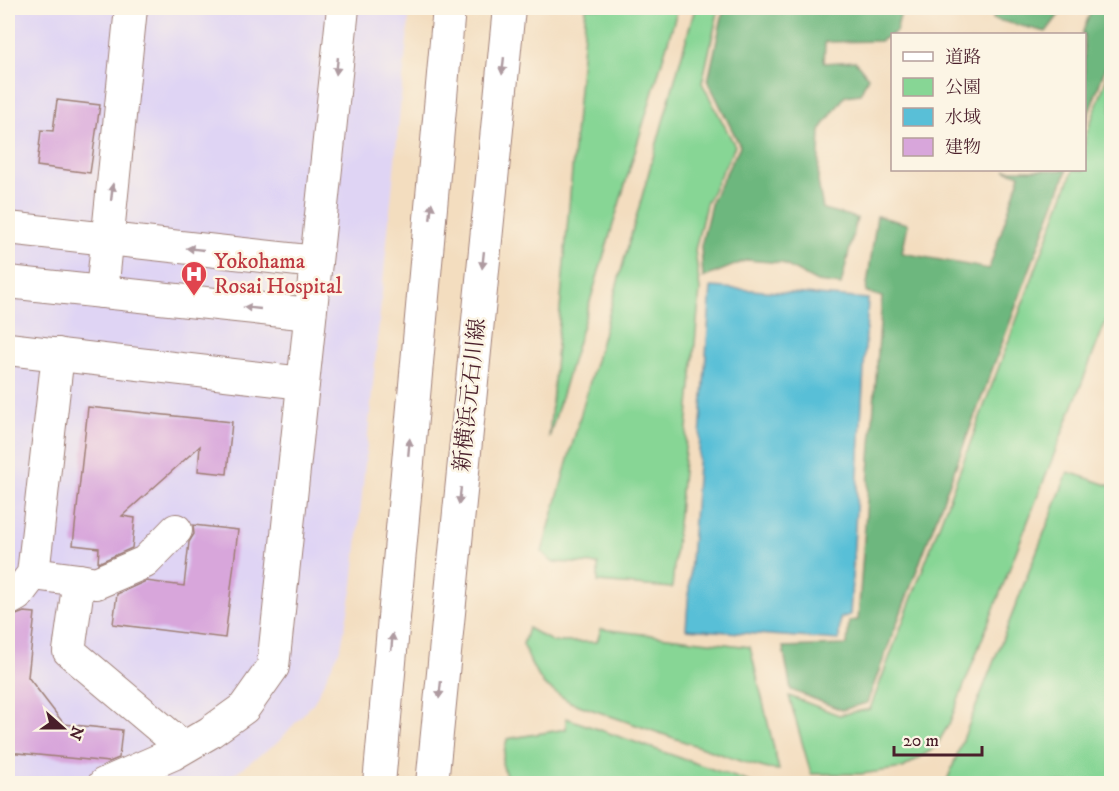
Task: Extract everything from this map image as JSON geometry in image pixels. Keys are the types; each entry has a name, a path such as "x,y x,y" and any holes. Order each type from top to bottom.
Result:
{"street":[{"path":"102,292 131,8"},
{"path":"104,783 209,733 244,708 273,667 343,8"},
{"path":"379,783 449,8"},
{"name":"新横浜元石川線","path":"432,783 509,8"},
{"path":"8,228 316,262"},
{"path":"8,282 310,314"},
{"path":"8,349 303,382"},
{"path":"8,600 17,595 33,574 58,354"},
{"path":"33,574 96,583 145,562 176,530"},
{"path":"80,580 69,651 183,747"}],"shaded area":[{"name":"Yokohama Rosai Hospital","path":"8,8 410,8 353,586 341,647 314,702 279,741 227,779 216,783 8,783"}],"green space":[{"path":"586,8 678,8 549,438"},
{"path":"695,8 719,8 702,83 735,146 706,204 695,250 700,290 672,588 598,582 598,564 552,562 542,552"},
{"path":"724,8 902,8 896,32 880,41 825,42 824,63 855,61 868,77 860,94 845,96 820,130 818,182 823,209 857,218 841,285 817,282 782,263 747,260 703,278 701,246 712,200 740,146 708,81"},
{"path":"996,8 1064,8 1046,32 993,19"},
{"path":"1092,8 1111,8 1111,52 1086,121 1086,33 1082,33"},
{"path":"1111,66 1111,308 949,724 935,748 903,768 861,774 811,774 789,696 839,715 870,709 1073,171 1086,171 1086,135"},
{"path":"1008,171 1067,171 867,703 842,710 791,690 783,647 847,645 849,621 858,620 882,297 866,292 877,216 908,224 902,253 989,269 1020,175"},
{"path":"1068,472 1111,486 1111,783 946,783"},
{"path":"528,628 553,642 597,642 601,629 750,647 779,770 740,761 570,702 544,685 532,666 523,644"},
{"path":"566,718 752,783 508,783 502,763 507,739 566,729"}],"water":[{"path":"711,287 868,299 850,615 840,618 839,640 686,629"}],"building":[{"path":"57,100 100,105 90,173 37,166 41,130 53,131"},
{"path":"88,407 232,422 227,474 198,471 200,446 122,516 135,518 132,548 98,563 99,548 73,545"},
{"path":"193,525 238,530 225,638 113,624 117,594 146,581 184,586 189,542 194,534"},
{"path":"24,612 35,613 28,677 64,724 122,730 119,758 109,762 8,752 8,618"}],"place":[{"name":"Yokohama Rosai Hospital","path":"194,297"}]}
